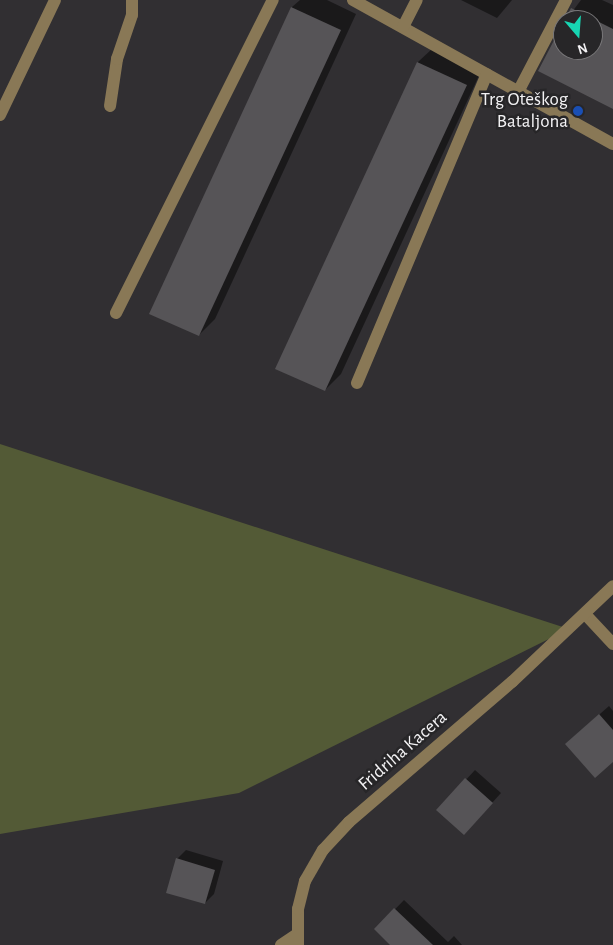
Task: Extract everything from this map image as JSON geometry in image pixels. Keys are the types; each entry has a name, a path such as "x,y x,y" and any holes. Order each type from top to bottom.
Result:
{"street":[{"path":"0,115 55,0"},
{"path":"110,106 117,59 132,15 132,0"},
{"path":"116,313 273,0"},
{"path":"353,0 519,90 613,144"},
{"path":"403,27 417,0"},
{"path":"519,90 566,0"},
{"path":"357,383 488,74"},
{"name":"Fridriha Kacera","path":"297,940 305,881 330,843 349,822 512,682 613,586"},
{"path":"585,614 613,644"},
{"path":"281,945 297,940"}],"green space":[{"path":"0,444 569,629 239,793 0,834"}],"building":[{"path":"291,7 341,30 199,336 149,314"},
{"path":"603,24 613,29 613,109 538,71 553,42 553,60 603,60"},
{"path":"417,62 467,85 325,391 275,369"},
{"path":"599,714 613,730 613,762 595,778 565,744"},
{"path":"465,778 493,803 464,835 436,810"},
{"path":"176,858 215,870 205,904 166,893"},
{"path":"394,908 433,945 390,945 374,929"}],"place":[{"name":"Trg Oteškog Bataljona","path":"578,111"}]}
